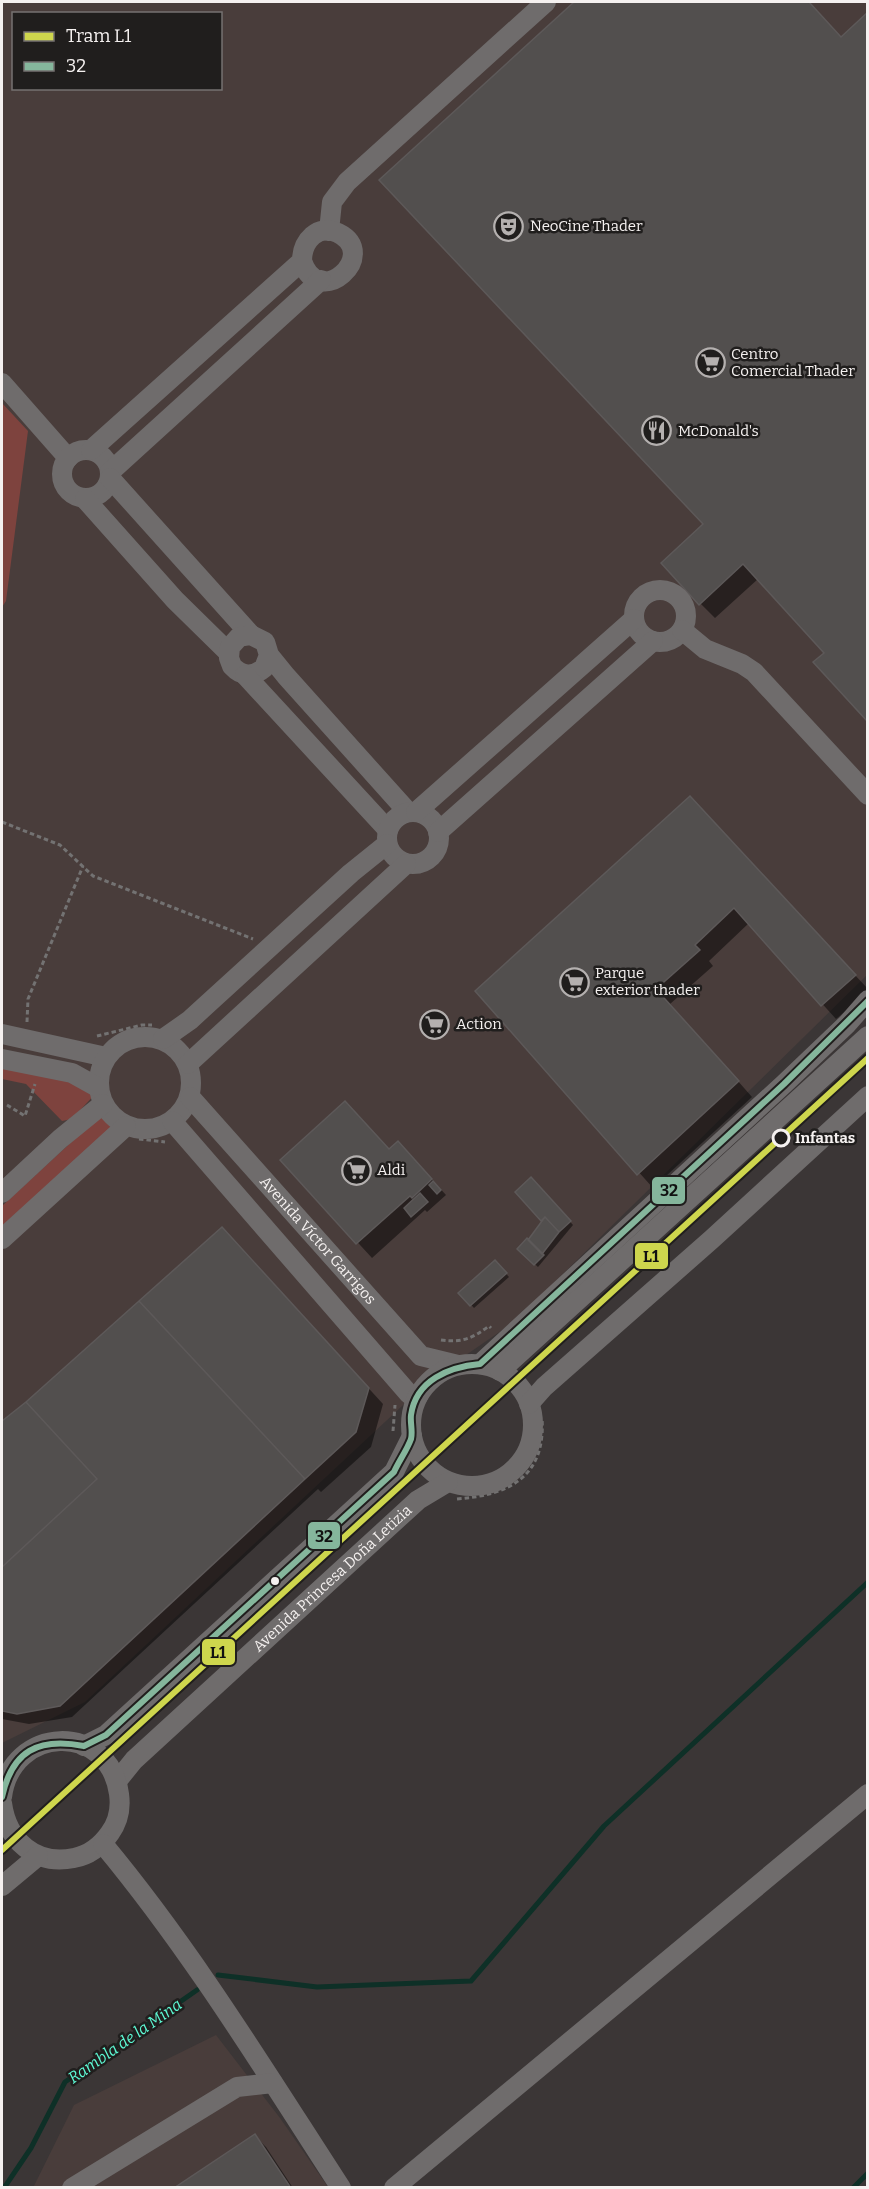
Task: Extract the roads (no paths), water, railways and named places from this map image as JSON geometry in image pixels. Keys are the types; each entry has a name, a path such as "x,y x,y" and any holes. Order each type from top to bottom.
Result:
{"street":[{"path":"329,231 332,202 347,182 546,2"},
{"path":"329,231 338,233 350,244 352,261 344,275 337,279 321,280 309,273 302,261 302,253 308,239 314,234 329,231"},
{"path":"91,450 302,261"},
{"path":"85,499 93,498 105,490 110,475 321,280"},
{"path":"2,383 68,458"},
{"path":"91,450 102,456 110,475 251,635 265,642 269,655 412,812 426,815 434,822 438,832 435,852 429,859 419,864 406,864 391,853 387,837 245,675 232,666 228,653 175,600 85,499 68,492 61,475 68,458 78,451 91,450"},
{"path":"2,1193 101,1096 99,1072 106,1057 116,1046 130,1038 162,1032 190,1020 351,873 387,837 396,818 412,812 634,619 639,599 653,590 662,590 670,592 683,604 686,613 681,630 672,639 653,641 438,832"},
{"path":"634,619 640,633 653,641"},
{"path":"681,630 705,649 742,664 754,672 867,795"},
{"path":"228,653 233,642 251,635"},
{"path":"245,675 252,675 264,668 269,655"},
{"path":"188,1064 406,864"},
{"path":"480,1364 792,1077 847,1024 867,1000"},
{"path":"2,1059 72,1073 101,1096 112,1116 126,1126 150,1129 172,1121 183,1111 190,1097 192,1080 188,1064 162,1032"},
{"path":"2,1034 106,1057"},
{"path":"500,1371 867,1036"},
{"path":"402,1439 452,1491 464,1485 486,1484 506,1476 521,1460 531,1441 535,1409 544,1387 721,1232 867,1096"},
{"name":"Avenida Víctor Garrigos","path":"190,1097 420,1356 458,1365"},
{"name":"Avenida Víctor Garrigos","path":"172,1121 409,1394 418,1395"},
{"path":"2,1239 126,1126"},
{"path":"84,1746 106,1735 394,1472 402,1439 418,1395 431,1379 458,1365 480,1364 500,1371 518,1385 535,1409"},
{"name":"Avenida Princesa Doña Letizia","path":"117,1781 134,1760 418,1500 452,1491"},
{"path":"60,1741 84,1746 105,1760 117,1781 120,1803 116,1825 103,1844 83,1856 61,1861 38,1856 16,1841 2,1801 10,1769 21,1756 35,1746 60,1741"},
{"path":"394,2187 867,1794"},
{"path":"103,1844 138,1885 183,1948 341,2187"},
{"path":"2,1886 38,1856"},
{"path":"72,2187 237,2088 273,2083"}],"waterway":[{"path":"218,1975 317,1987 471,1981 604,1826 868,1582"},
{"name":"Rambla de la Mina","path":"4,2188 31,2148 65,2082 197,1990"},
{"path":"853,2188 868,2173"}],"tram line":[{"name":"L1","path":"2,1850 868,1058"}],"place":[{"name":"NeoCine Thader","path":"509,226"},
{"name":"Centro Comercial Thader","path":"710,363"},
{"name":"McDonald's","path":"657,431"},
{"name":"Parque exterior thader","path":"574,982"},
{"name":"Action","path":"435,1024"},
{"name":"Infantas","path":"781,1138"},
{"name":"Aldi","path":"356,1170"}]}
